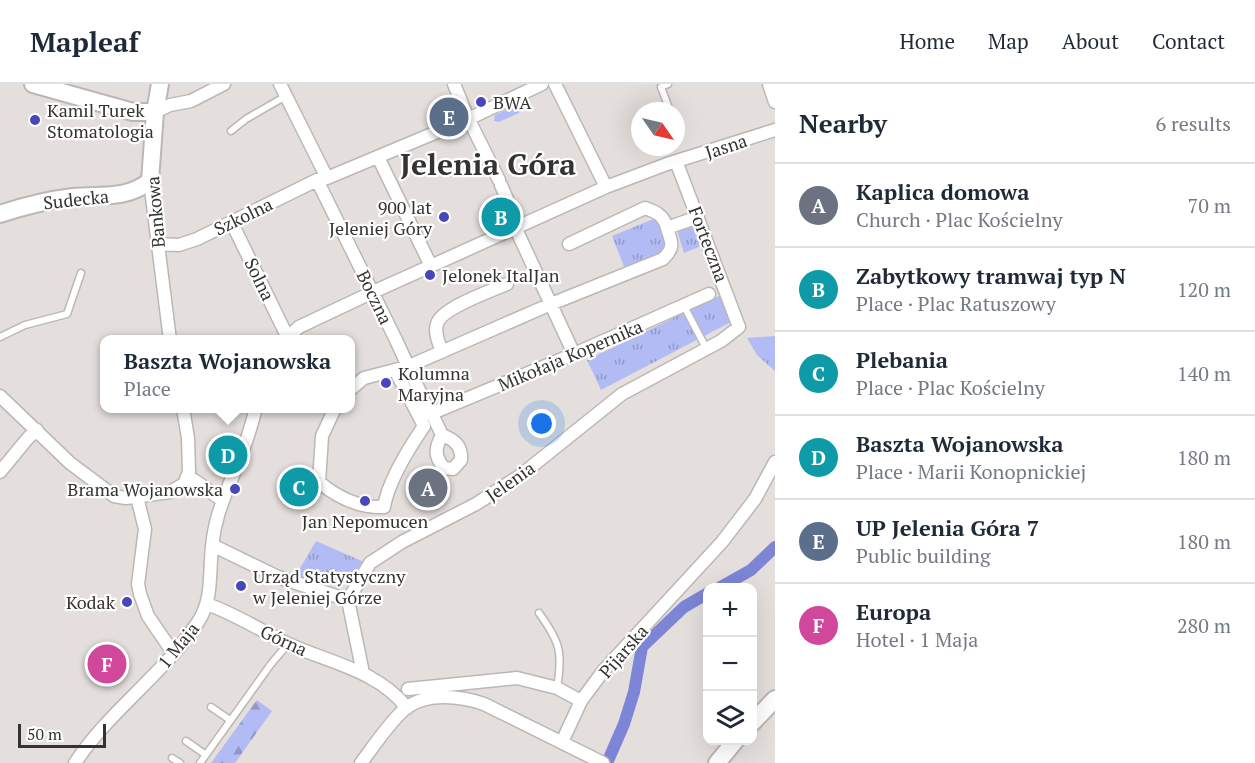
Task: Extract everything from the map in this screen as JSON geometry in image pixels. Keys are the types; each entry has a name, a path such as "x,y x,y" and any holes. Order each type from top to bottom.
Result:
{"street":[{"path":"33,84 133,112 155,112 170,105 191,101 224,84"},
{"name":"Bankowa","path":"160,84 155,112 150,181 169,335"},
{"name":"Boczna","path":"280,84 373,292 442,435"},
{"path":"454,84 513,213 515,227 574,354"},
{"name":"Szkolna","path":"157,244 179,245 197,239 322,179 378,157 542,84"},
{"path":"555,84 606,187"},
{"path":"769,84 775,102"},
{"name":"Jasna","path":"685,155 775,130"},
{"name":"Jasna","path":"431,266 606,187 683,156"},
{"name":"Forteczna","path":"683,156 698,214 739,327"},
{"path":"290,335 299,327 431,266 378,157"},
{"name":"Sudecka","path":"0,214 55,200 131,193 150,181"},
{"path":"355,386 364,378 409,366 551,304 663,259 670,252 672,245 665,220 657,213 645,208 569,244"},
{"path":"667,228 698,214"},
{"name":"Solna","path":"232,223 285,335"},
{"path":"442,352 436,336 437,323 443,313 507,284"},
{"name":"Mikołaja Kopernika","path":"431,414 709,294"},
{"name":"Jelenia","path":"348,600 370,563 402,542 476,504 521,475 622,394 721,341 739,327"},
{"path":"333,413 322,436 319,482 355,504 369,508 384,507 386,496 424,426 395,370"},
{"path":"0,396 70,463 114,496 137,497 176,490 191,478"},
{"path":"184,413 191,478"},
{"name":"1 Maja","path":"75,763 101,729 174,654 199,621 207,604 212,545 222,500 238,465 254,413"},
{"path":"0,472 37,430"},
{"name":"Pijarska","path":"562,742 581,701 604,670 722,542 758,491 775,462"},
{"path":"191,478 222,500"},
{"path":"137,497 145,529 138,584 140,594 148,616 174,654"},
{"path":"212,545 278,577 348,600 363,674 388,687 407,708"},
{"name":"Górna","path":"207,604 288,644 363,674"},
{"path":"408,689 518,678 557,688 581,701"},
{"path":"361,763 407,708 431,698 456,697 473,700 599,761"},
{"path":"757,719 775,699"},
{"path":"722,761 733,745"}],"lane":[{"path":"667,102 662,87 668,84"},
{"path":"231,131 246,119 287,96"},
{"path":"0,337 25,325 67,314 81,273"},
{"path":"684,306 706,349"},
{"path":"539,614 557,640 560,660 557,688"},
{"path":"200,763 288,644"},
{"path":"211,707 230,720"},
{"path":"186,741 206,755"},
{"path":"172,758 180,763"}],"green space":[{"path":"517,105 521,108 519,113 499,122 494,121 495,115"},
{"path":"656,218 666,245 661,254 625,269 612,236"},
{"path":"690,225 701,246 684,253 678,234 680,229"},
{"path":"721,295 731,322 601,390 587,360"},
{"path":"775,336 775,371 757,355 747,338"},
{"path":"316,541 364,562 342,584 295,577"},
{"path":"257,700 272,711 235,763 211,763"}],"waterway":[{"path":"728,583 751,570 775,547"},
{"path":"607,763 624,724 634,692 642,647 684,607 703,596"}],"place":[{"name":"BWA","path":"481,102"},
{"name":"UP Jelenia Góra 7","path":"449,117"},
{"name":"Kamil Turek Stomatologia","path":"35,120"},
{"name":"900 lat Jeleniej Góry","path":"444,217"},
{"name":"Zabytkowy tramwaj typ N","path":"501,217"},
{"name":"Jelonek ItalJan","path":"430,275"},
{"name":"Kolumna Maryjna","path":"386,383"},
{"name":"Baszta Wojanowska","path":"228,455"},
{"name":"Plebania","path":"299,487"},
{"name":"Kaplica domowa","path":"428,488"},
{"name":"Brama Wojanowska","path":"235,489"},
{"name":"Jan Nepomucen","path":"365,501"},
{"name":"Urząd Statystyczny w Jeleniej Górze","path":"241,586"},
{"name":"Kodak","path":"127,602"},
{"name":"Europa","path":"107,664"}],"district":[{"name":"Jelenia Góra","path":"488,164"}]}
